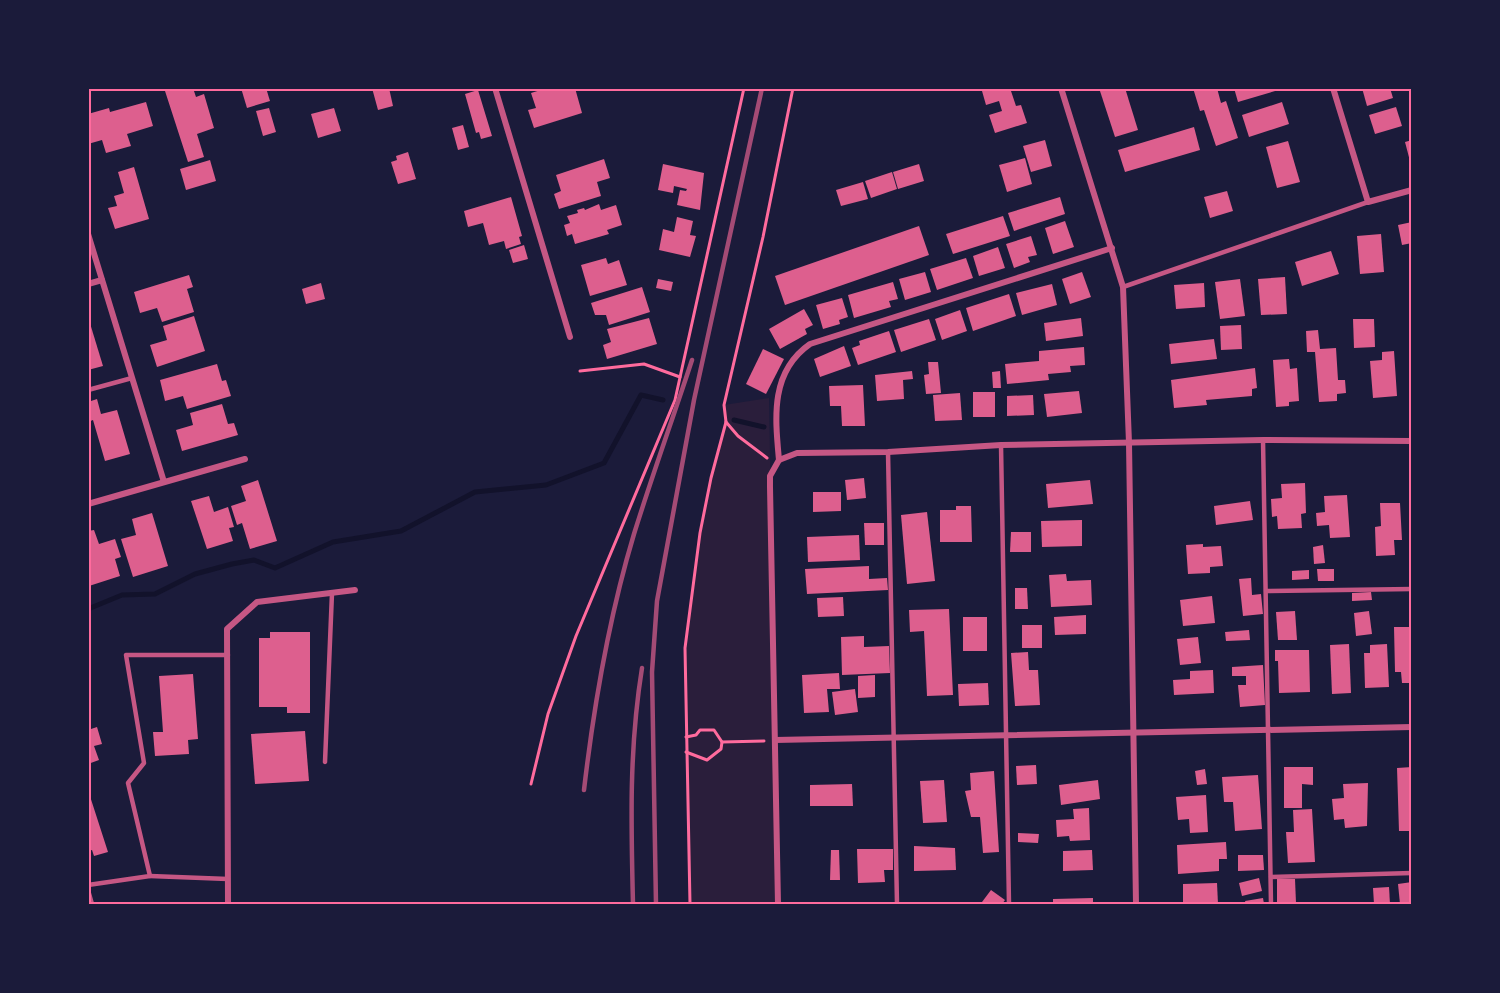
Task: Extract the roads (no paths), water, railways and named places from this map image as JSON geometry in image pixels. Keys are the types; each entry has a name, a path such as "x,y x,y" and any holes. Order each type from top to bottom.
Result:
{"street":[{"path":"495,88 570,338"},
{"path":"1061,88 1123,286 1129,443 1136,904"},
{"path":"1333,88 1368,202 1412,190"},
{"path":"88,234 164,482"},
{"path":"778,904 770,476 777,462 776,415 783,372 797,353 810,344 1112,248"},
{"path":"88,284 102,280"},
{"path":"777,462 797,453 888,452 1000,445 1263,440 1412,441"},
{"path":"88,504 245,459"},
{"path":"228,904 227,629 256,602 355,590"},
{"path":"775,740 1412,728"}],"lane":[{"path":"1123,286 1368,202"},
{"path":"88,390 132,378"},
{"path":"1263,440 1271,904"},
{"path":"1000,445 1009,904"},
{"path":"888,452 897,904"},
{"path":"1266,591 1412,589"},
{"path":"324,762 332,593"},
{"path":"150,876 128,783 144,763 126,655 228,655"},
{"path":"1271,877 1412,873"},
{"path":"92,904 88,887 150,876 228,879"}],"waterway":[{"path":"88,609 122,595 155,594 195,574 232,564 254,560 275,568 333,542 401,531 475,492 546,485 604,463 641,395 663,400"},
{"path":"734,420 764,427"}],"railway":[{"path":"656,904 652,672 657,601 694,400 762,88"},
{"path":"584,790 598,693 625,565 692,360"},
{"path":"633,904 633,757 642,668"}]}
